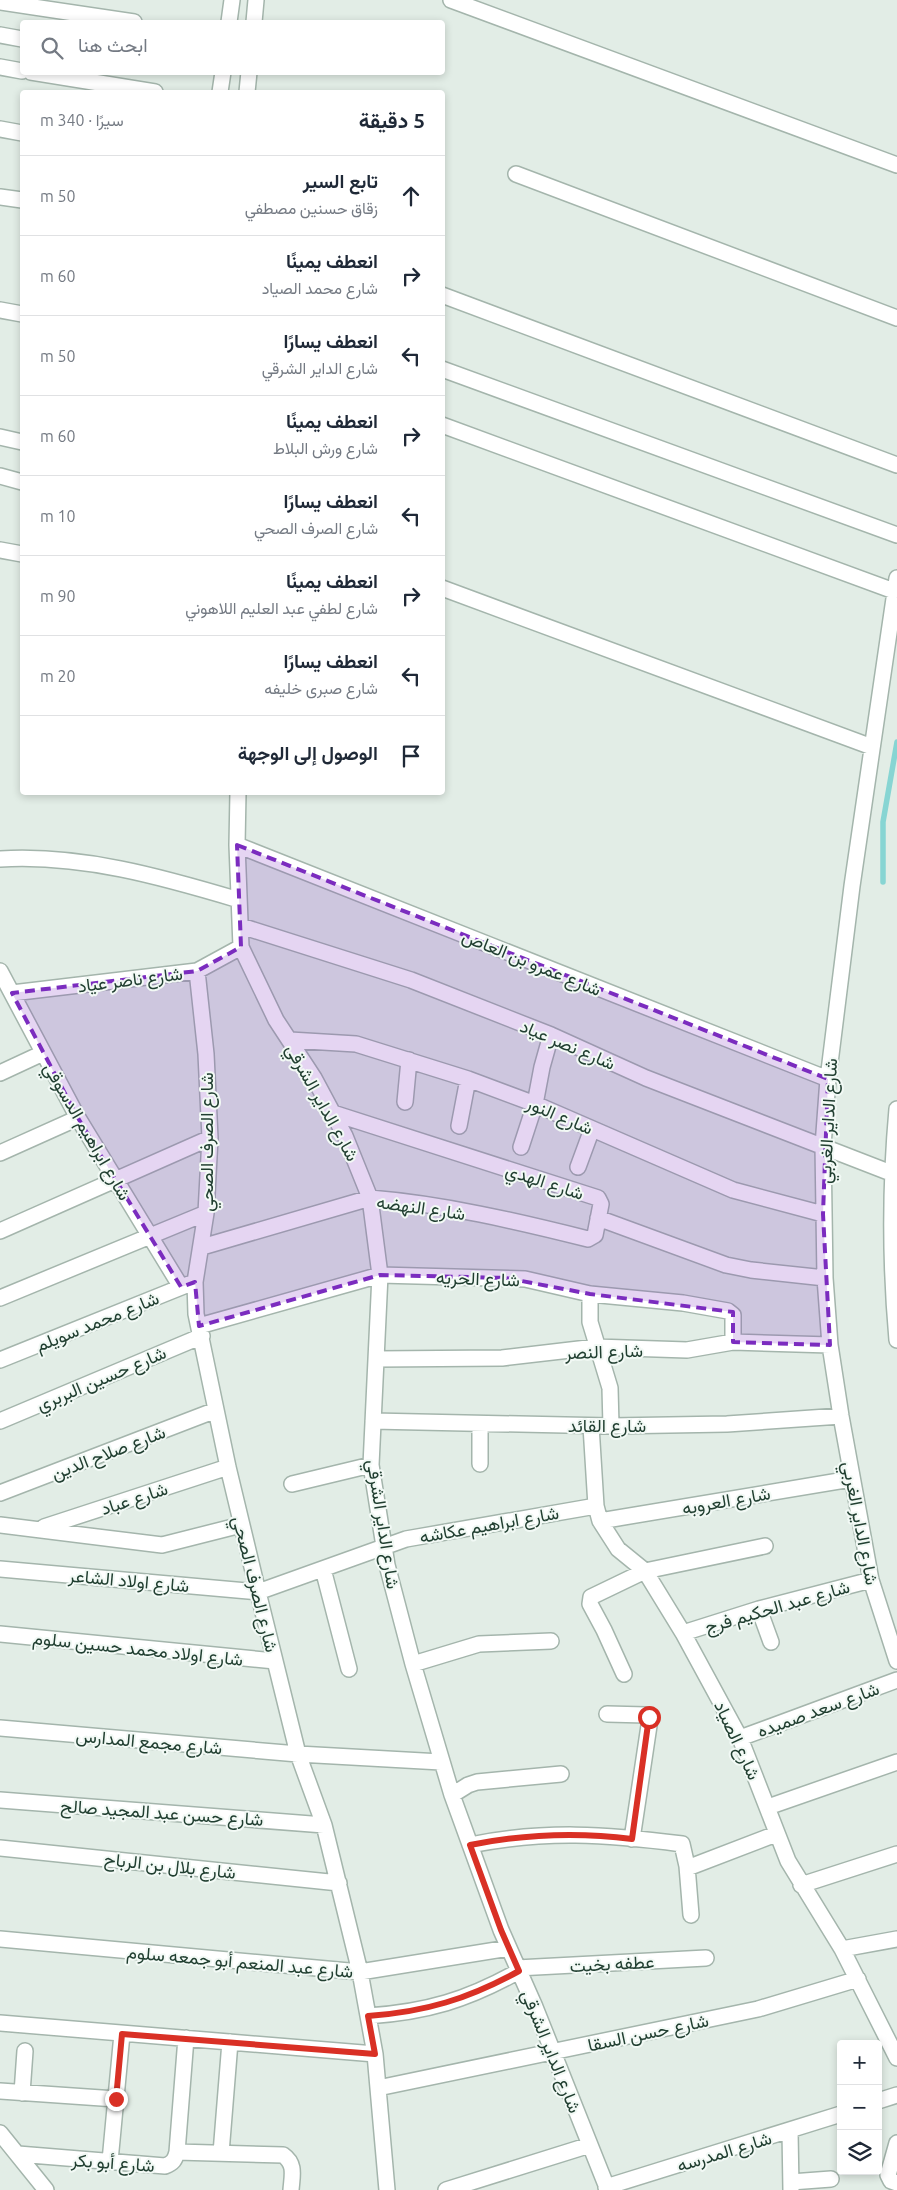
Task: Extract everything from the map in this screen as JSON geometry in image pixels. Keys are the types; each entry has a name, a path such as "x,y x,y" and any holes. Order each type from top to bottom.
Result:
{"street":[{"path":"229,20 232,0"},
{"path":"254,20 256,0"},
{"path":"451,0 897,165"},
{"path":"0,2 121,20"},
{"path":"0,35 20,38"},
{"path":"0,67 20,71"},
{"path":"50,75 143,90"},
{"path":"220,90 223,75"},
{"path":"247,90 249,75"},
{"path":"0,129 20,133"},
{"path":"516,174 897,318"},
{"path":"0,197 20,200"},
{"path":"445,296 897,465"},
{"path":"0,310 20,314"},
{"path":"445,370 897,535"},
{"path":"445,426 896,584"},
{"path":"0,437 20,442"},
{"path":"0,476 20,481"},
{"path":"0,550 20,554"},
{"name":"شارع الداير الغربي","path":"896,584 872,747 828,1078 823,1146 823,1214 830,1345 851,1479 871,1580 897,1661"},
{"path":"445,589 872,747"},
{"name":"شارع الداير الشرقي","path":"238,795 237,845 242,947 276,1020 333,1113 353,1151 370,1198 380,1275 371,1465 384,1548 413,1664 441,1762 470,1845 509,1948 607,2188"},
{"name":"شارع عمرو بن العاص","path":"237,845 828,1078"},
{"path":"0,859 69,862 134,871 240,900"},
{"name":"شارع نصر عياد","path":"241,926 411,980 551,1035 646,1078 892,1173"},
{"name":"شارع ناصر عياد","path":"7,991 197,971 242,947"},
{"name":"شارع ابراهيم الدسوقي","path":"0,971 7,991 44,1053 78,1118 115,1181 150,1237 188,1285"},
{"name":"شارع الصرف الصحي","path":"197,971 206,1054 210,1138 206,1213 202,1247 188,1285 195,1306 241,1525 298,1754 324,1825 360,1972 375,2054 387,2190"},
{"path":"521,1147 536,1104 542,1067 551,1035"},
{"name":"شارع النور","path":"290,1040 350,1043 468,1078 536,1104 733,1190 823,1214"},
{"path":"0,1073 44,1053"},
{"path":"405,1102 409,1060"},
{"path":"459,1126 468,1078"},
{"path":"897,1109 892,1173 891,1231 897,1340"},
{"name":"شارع الهدي","path":"333,1113 598,1198 601,1204 598,1218 726,1265 751,1270 825,1278"},
{"path":"0,1153 78,1118"},
{"path":"578,1167 592,1129"},
{"path":"0,1231 210,1138"},
{"name":"شارع النهضه","path":"202,1247 370,1198 399,1201 518,1222 588,1239 595,1236 598,1218"},
{"path":"0,1298 206,1213"},
{"name":"شارع الحريه","path":"200,1331 380,1275 525,1279 590,1294 683,1303 728,1311 733,1315 733,1342"},
{"name":"شارع محمد سويلم","path":"0,1360 188,1285"},
{"path":"590,1294 589,1314 596,1347 610,1388 611,1426"},
{"name":"شارع حسين البربري","path":"0,1421 200,1331"},
{"name":"شارع النصر","path":"377,1359 502,1358 596,1347 687,1350 733,1342 830,1345"},
{"name":"شارع صلاح الدين","path":"0,1493 216,1410"},
{"name":"شارع القائد","path":"373,1421 611,1426 727,1424 841,1416"},
{"path":"480,1424 480,1464"},
{"name":"شارع الصياد","path":"591,1426 596,1506 600,1521 618,1549 645,1571 683,1633 740,1738 768,1807 776,1834 801,1885 842,1949 897,2058"},
{"path":"292,1484 371,1465"},
{"name":"شارع عباد","path":"39,1529 228,1467"},
{"name":"شارع العروبه","path":"600,1521 851,1479"},
{"name":"شارع ابراهيم عكاشه","path":"258,1592 406,1539 596,1506"},
{"path":"0,1525 162,1545 241,1525"},
{"path":"624,1674 590,1604 590,1599 645,1571 765,1546"},
{"name":"شارع اولاد الشاعر","path":"0,1569 258,1592"},
{"path":"323,1569 350,1669"},
{"name":"شارع عبد الحكيم فرج","path":"683,1633 759,1609 871,1580"},
{"path":"759,1609 771,1642"},
{"name":"شارع اولاد محمد حسين سلوم","path":"0,1634 275,1662"},
{"path":"413,1664 479,1644 552,1641"},
{"name":"شارع سعد صميده","path":"740,1738 897,1680"},
{"path":"607,1714 646,1715 650,1718 632,1839"},
{"name":"شارع مجمع المدارس","path":"0,1728 298,1754 441,1762"},
{"path":"768,1807 897,1762"},
{"path":"452,1795 477,1782 561,1774"},
{"name":"شارع حسن عبد المجيد صالح","path":"0,1800 324,1825"},
{"path":"686,1866 690,1867 776,1834"},
{"path":"470,1845 534,1835 600,1835 682,1844 691,1915"},
{"name":"شارع بلال بن الرباح","path":"0,1848 339,1883"},
{"path":"801,1885 897,1854"},
{"path":"842,1949 897,1939"},
{"name":"شارع عبد المنعم أبو جمعه سلوم","path":"0,1940 360,1972 509,1948"},
{"name":"عطفه بخيت","path":"518,1970 706,1958"},
{"path":"368,2016 400,2014 462,1999 491,1987 518,1970"},
{"name":"شارع حسن السقا","path":"378,2088 758,2009 858,1979"},
{"path":"0,2023 375,2054"},
{"path":"110,2161 122,2034"},
{"name":"شارع أبو بكر","path":"18,2154 165,2166 176,2159 186,2038"},
{"path":"221,2153 230,2042"},
{"path":"22,2093 25,2051"},
{"path":"0,2092 116,2099"},
{"path":"882,2100 897,2095"},
{"name":"شارع المدرسه","path":"607,2188 837,2115"},
{"path":"790,2131 791,2186 831,2179"},
{"path":"0,2133 46,2190"},
{"path":"893,2179 897,2144"},
{"path":"446,2190 590,2145"},
{"path":"177,2152 283,2155 293,2166 291,2190"}],"highlighted area":[{"path":"237,845 828,1079 823,1214 830,1345 733,1342 733,1312 590,1294 506,1278 380,1275 199,1326 195,1282 181,1287 78,1118 12,993 197,971 241,947"}],"waterway":[{"path":"883,882 883,822 897,742"}],"route":[{"path":"116,2099 122,2034 375,2054 368,2016 400,2014 462,1999 491,1987 519,1971 501,1930 470,1845 502,1838 534,1835 600,1835 632,1839 649,1717"}]}
